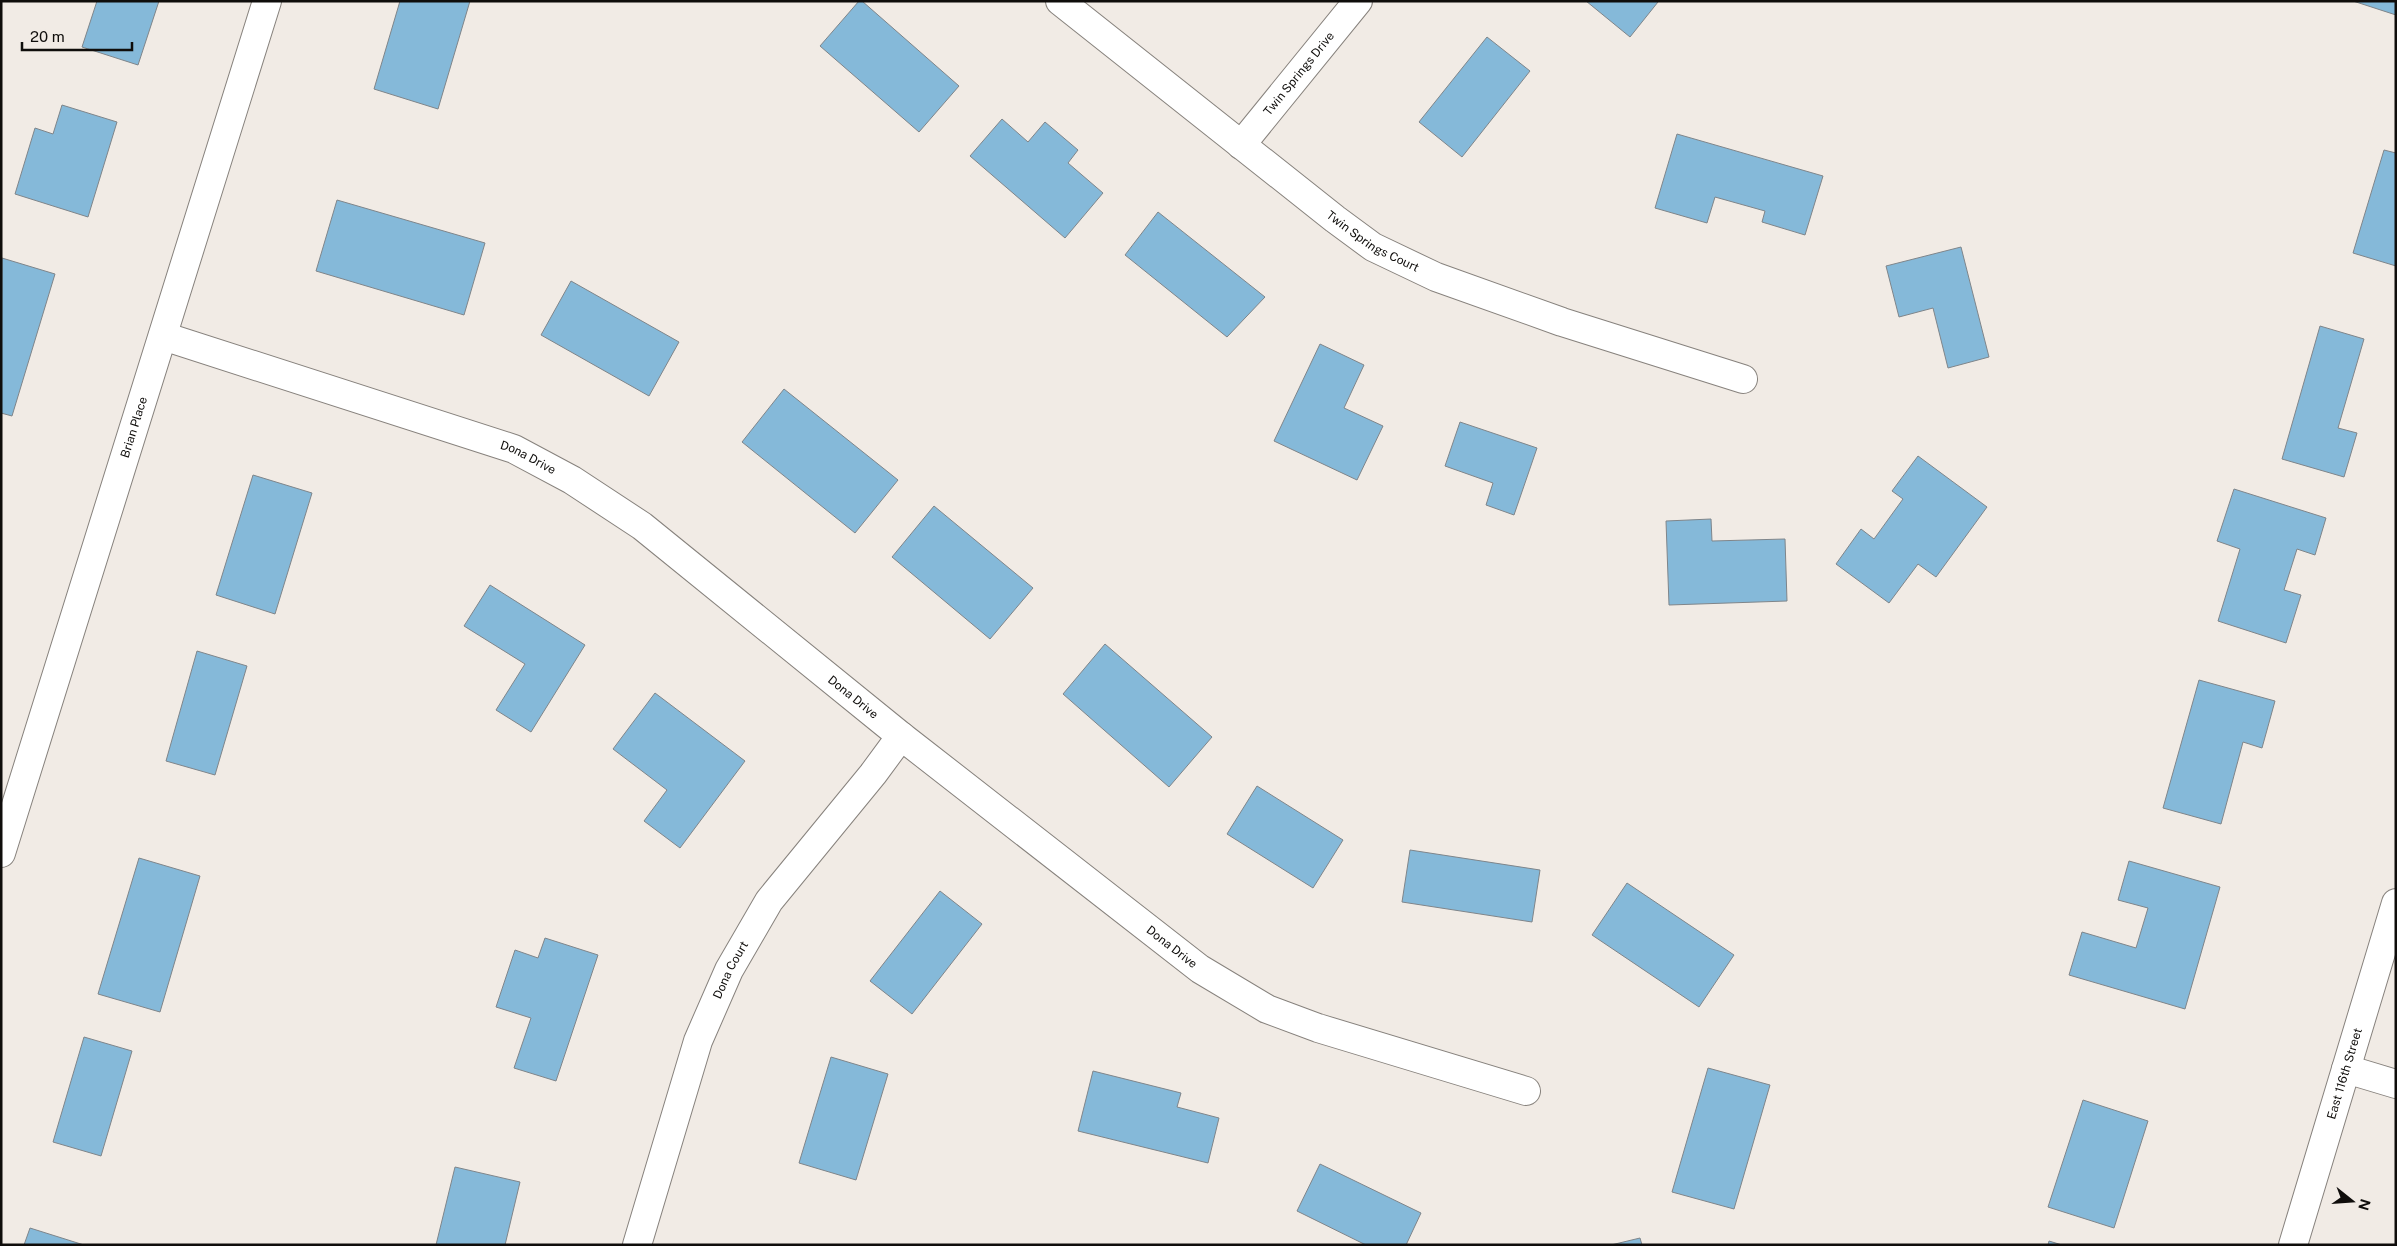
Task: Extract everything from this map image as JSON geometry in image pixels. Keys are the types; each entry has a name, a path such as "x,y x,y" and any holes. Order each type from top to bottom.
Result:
{"street":[{"name":"Brian Place","path":"1,853 267,1"},
{"name":"Twin Springs Court","path":"1060,1 1373,247 1436,278 1562,322 1743,378"},
{"name":"Twin Springs Drive","path":"1241,145 1358,1"},
{"name":"Dona Drive","path":"163,336 514,449 572,480 642,526 901,736 1200,969 1267,1009 1318,1028 1526,1090"},
{"name":"Dona Court","path":"637,1245 698,1041 729,970 769,900 873,774 901,736"},
{"name":"East 116th Street","path":"2293,1245 2396,903"},
{"path":"2346,1069 2396,1084"}],"building":[{"path":"97,1 159,1 138,65 82,47"},
{"path":"400,1 470,1 438,109 374,89"},
{"path":"859,1 862,1 959,86 919,132 820,46"},
{"path":"1586,1 1657,1 1658,2 1630,37"},
{"path":"2353,1 2396,1 2396,15"},
{"path":"1487,37 1530,71 1462,157 1419,122"},
{"path":"62,105 117,122 88,217 15,194 35,128 53,134"},
{"path":"1002,119 1028,142 1045,122 1078,150 1068,163 1103,193 1065,238 970,156"},
{"path":"1677,134 1823,176 1805,235 1762,222 1765,211 1715,197 1707,223 1655,208"},
{"path":"2384,150 2396,153 2396,266 2353,253"},
{"path":"337,200 485,243 464,315 316,271"},
{"path":"1158,212 1265,297 1227,337 1125,255"},
{"path":"1961,247 1989,357 1948,368 1933,308 1899,317 1886,266"},
{"path":"2,258 55,274 12,416 1,413"},
{"path":"571,281 679,342 649,396 541,335"},
{"path":"2320,326 2364,339 2338,428 2357,433 2344,477 2282,459"},
{"path":"1320,344 1364,365 1344,408 1383,426 1357,480 1274,441"},
{"path":"784,389 898,480 855,533 742,442"},
{"path":"1460,422 1537,448 1514,515 1486,505 1493,483 1445,466"},
{"path":"1918,456 1987,507 1936,577 1918,564 1889,603 1836,564 1861,529 1874,539 1903,499 1892,491"},
{"path":"253,475 312,493 275,614 216,595"},
{"path":"2234,489 2326,518 2315,555 2297,549 2284,590 2301,595 2286,643 2218,621 2240,549 2217,541"},
{"path":"934,506 1033,588 990,639 892,557"},
{"path":"1711,519 1712,541 1785,539 1787,601 1669,605 1666,521"},
{"path":"490,585 585,645 531,732 496,710 525,664 464,626"},
{"path":"1105,644 1212,737 1169,787 1063,694"},
{"path":"197,651 247,666 215,775 166,761"},
{"path":"2199,680 2275,701 2262,748 2243,742 2221,824 2163,808"},
{"path":"655,693 745,761 680,848 644,821 667,790 613,749"},
{"path":"1257,786 1343,840 1313,888 1227,834"},
{"path":"1410,850 1540,870 1532,922 1402,902"},
{"path":"139,858 200,876 160,1012 98,994"},
{"path":"2129,861 2220,887 2185,1009 2069,975 2082,932 2136,948 2148,908 2118,900"},
{"path":"1627,883 1734,955 1699,1007 1592,935"},
{"path":"940,891 982,924 912,1014 870,981"},
{"path":"545,938 598,955 556,1081 514,1068 531,1018 496,1007 515,950 538,958"},
{"path":"84,1037 132,1051 101,1156 53,1142"},
{"path":"831,1057 888,1074 856,1180 799,1163"},
{"path":"1708,1068 1770,1085 1734,1209 1672,1192"},
{"path":"1093,1071 1181,1093 1177,1107 1219,1118 1208,1163 1078,1131"},
{"path":"2083,1100 2148,1121 2114,1228 2048,1207"},
{"path":"1320,1164 1421,1213 1406,1245 1366,1245 1297,1211"},
{"path":"455,1167 520,1182 505,1245 436,1245"},
{"path":"30,1228 84,1245 24,1245"},
{"path":"1640,1238 1642,1245 1611,1245"},
{"path":"2049,1241 2062,1245 2048,1245"}]}
